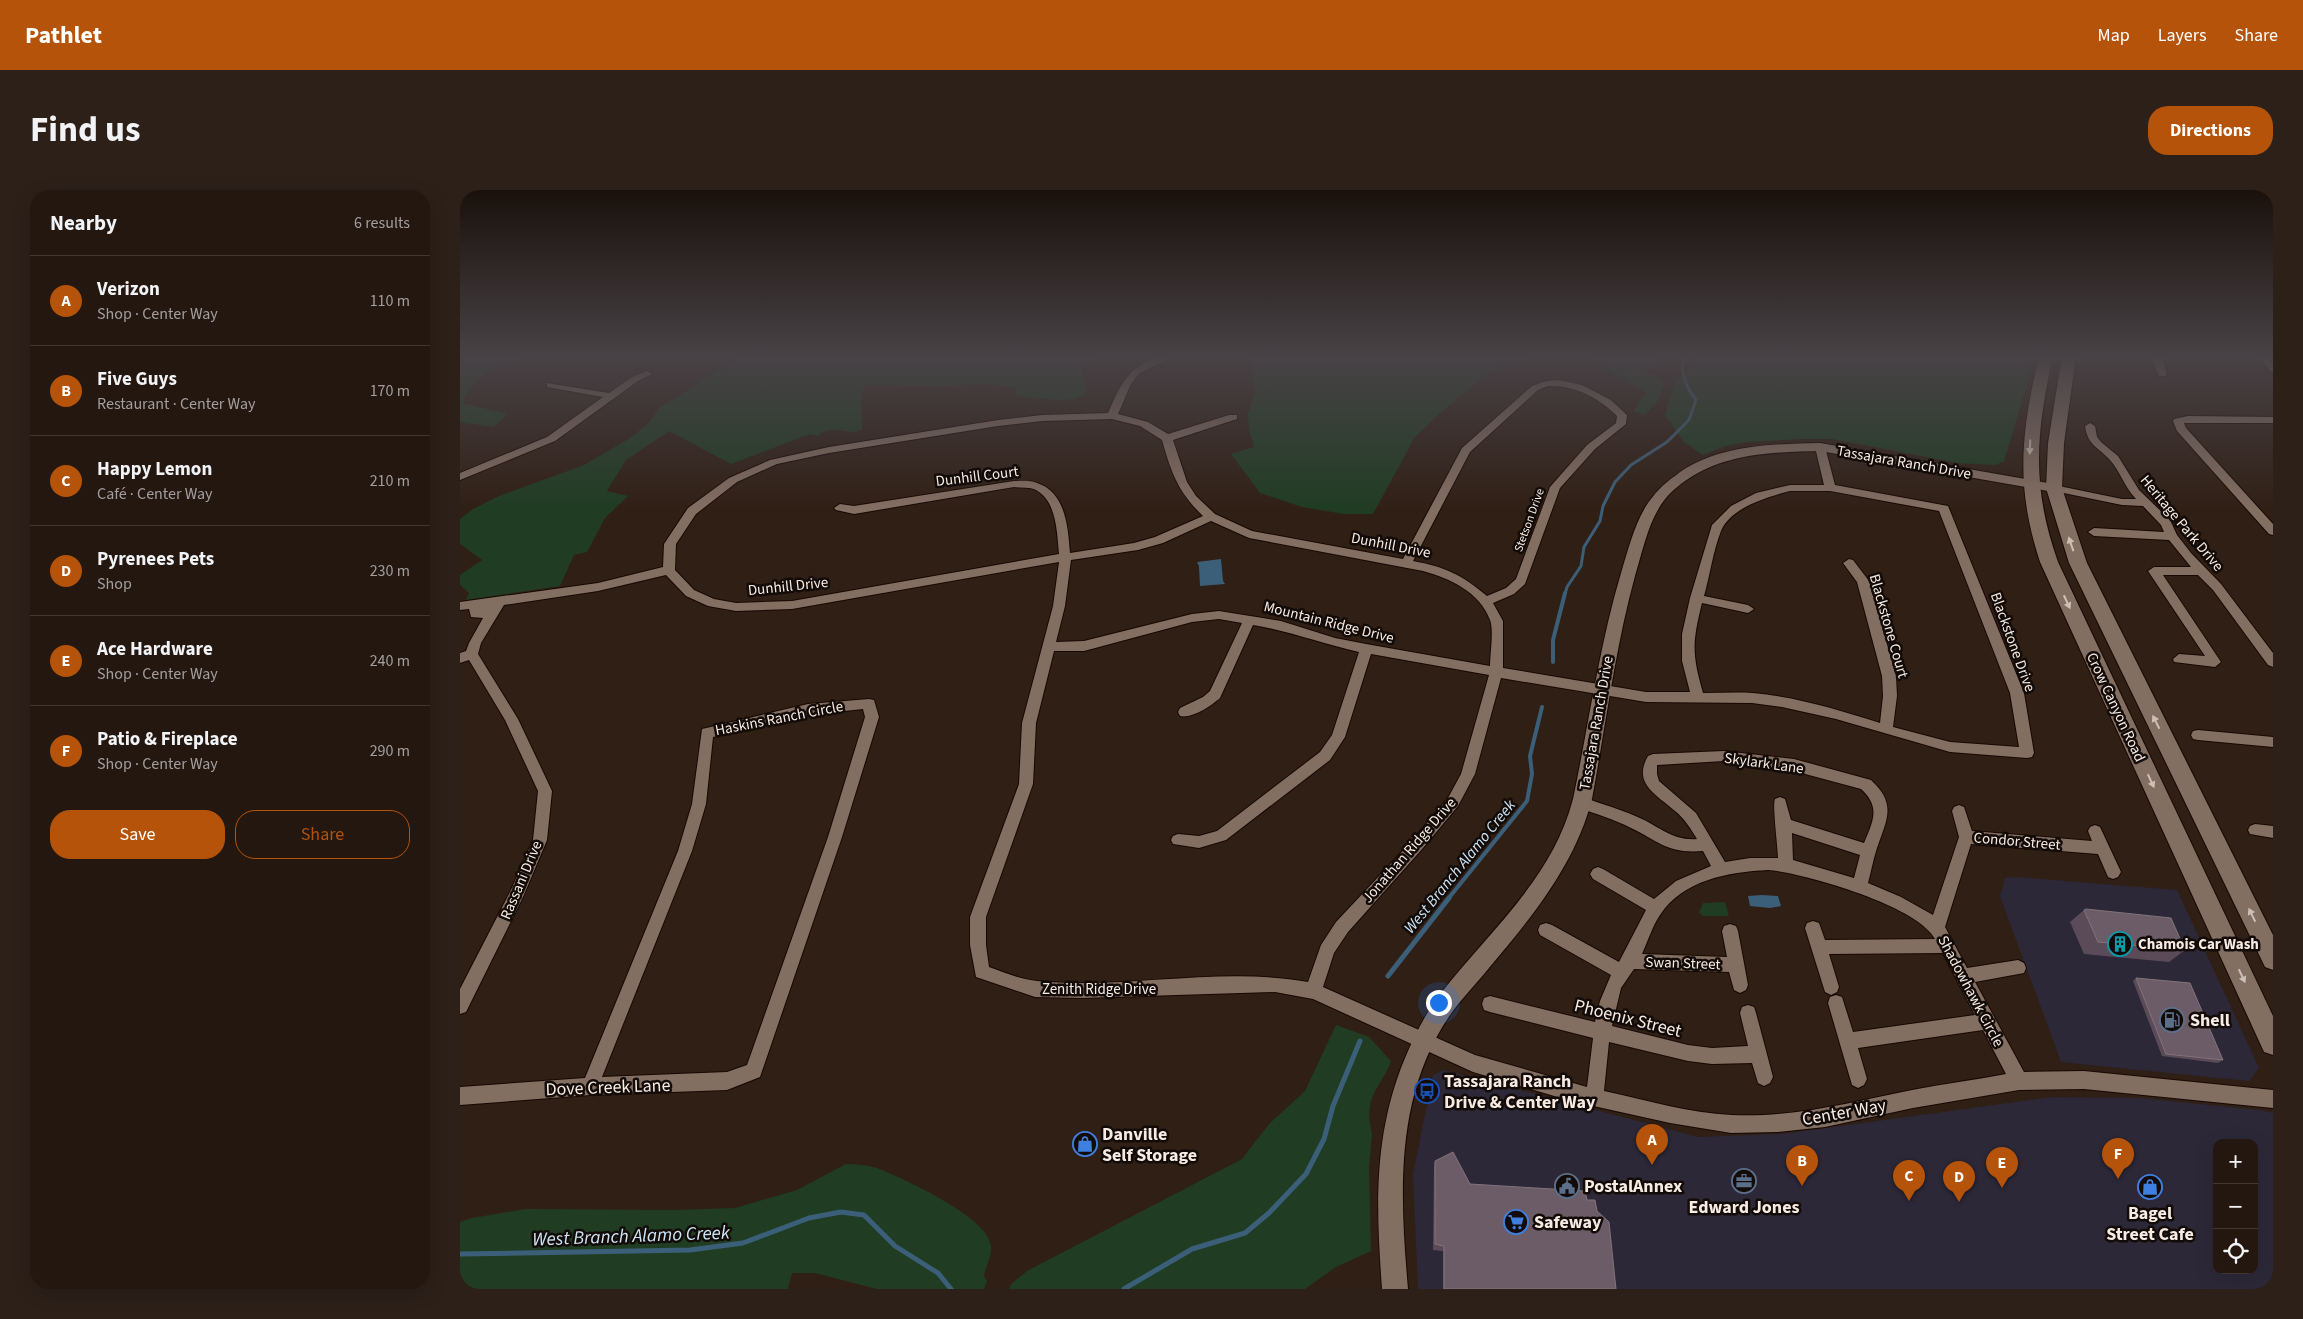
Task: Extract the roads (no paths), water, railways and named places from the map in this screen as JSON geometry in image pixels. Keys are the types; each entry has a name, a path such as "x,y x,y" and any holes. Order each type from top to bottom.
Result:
{"main road":[{"name":"Crow Canyon Road","path":"2035,407 2031,424 2029,483 2038,533 2049,562 2273,1043"},
{"name":"Crow Canyon Road","path":"2061,407 2056,443 2054,488 2078,563 2273,959"}],"street":[{"path":"460,477 551,439 597,407"},
{"path":"1112,416 1116,407"},
{"name":"Stetson Drive","path":"1406,564 1466,450 1514,407"},
{"name":"Stetson Drive","path":"1486,601 1510,591 1521,581 1555,486 1591,447 1621,424 1622,415 1616,407"},
{"path":"460,608 477,610 488,614 496,607 551,594 598,587 669,570 670,544 692,511 733,480 774,462 829,450 998,422 1042,418 1112,416 1144,424 1167,438 1233,417"},
{"path":"2273,420 2188,419 2178,421 2181,429 2273,531"},
{"name":"Heritage Park Drive","path":"2090,426 2092,437 2097,444 2114,458 2135,492 2145,503 2158,512 2166,522 2172,536 2200,571 2217,587 2273,662"},
{"name":"Dunhill Drive","path":"1167,438 1180,483 1196,503 1211,517 1249,534 1406,564 1448,574 1476,590 1486,601 1497,621 1496,672"},
{"path":"1820,448 1830,488"},
{"name":"Tassajara Ranch Drive","path":"1395,1289 1390,1219 1390,1151 1402,1098 1424,1041 1442,1009 1516,922 1542,886 1566,846 1582,803 1611,635 1642,530 1652,507 1665,490 1684,476 1713,461 1769,449 1820,448 2054,488"},
{"name":"Dunhill Court","path":"840,508 854,510 1014,484 1034,485 1044,490 1055,503 1062,528 1065,558"},
{"name":"Blackstone Drive","path":"1602,689 1646,697 1698,698 1752,698 1782,702 1836,714 1950,747 2028,753 2017,693 1944,508 1830,488 1790,488 1760,495 1735,508 1716,528 1688,634 1688,661 1698,698"},
{"path":"2054,488 2122,502 2145,503"},
{"name":"Dunhill Drive","path":"669,570 674,578 690,593 712,603 736,607 769,607 859,594 1013,565 1134,547 1159,540 1211,517"},
{"path":"2094,532 2172,536"},
{"name":"Zenith Ridge Drive","path":"1065,558 1059,606 1029,723 1026,784 978,917 978,945 982,972 1035,989 1082,990 1275,984 1313,991 1339,1001 1424,1041"},
{"name":"Blackstone Court","path":"1849,563 1863,581 1889,676 1890,696 1886,730"},
{"path":"2179,660 2215,662 2154,571 2200,571"},
{"path":"1696,598 1748,609"},
{"path":"469,652 496,607"},
{"path":"469,652 477,610"},
{"name":"Mountain Ridge Drive","path":"1049,647 1084,646 1192,618 1219,615 1281,625 1366,650 1602,689"},
{"path":"1185,712 1208,701 1216,694 1250,619"},
{"path":"1178,840 1199,842 1221,836 1325,756 1338,737 1366,650"},
{"name":"Rassani Drive","path":"460,1006 518,892 540,840 545,791 511,719 469,652"},
{"name":"Jonathan Ridge Drive","path":"1313,991 1328,950 1342,927 1418,844 1453,802 1468,774 1496,672"},
{"name":"Haskins Ranch Circle","path":"590,1086 685,851 699,804 707,733 784,714 846,704 869,704 872,717 835,838 754,1071"},
{"path":"2198,735 2273,742"},
{"name":"Skylark Lane","path":"1720,868 1685,811 1664,795 1651,780 1649,767 1653,760 1724,756 1794,765 1866,784 1876,791 1881,805 1881,821 1869,851 1860,886"},
{"path":"1582,803 1636,823 1672,842 1685,846 1707,844"},
{"path":"1780,803 1784,824 1786,865"},
{"path":"1959,811 1966,837"},
{"path":"1784,824 1869,851"},
{"path":"2255,830 2273,832"},
{"path":"2095,831 2112,872"},
{"name":"Condor Street","path":"1937,927 1966,837 2103,848"},
{"name":"Shadowhawk Circle","path":"1595,1097 1602,1033 1613,987 1627,967 1656,908 1673,892 1720,868 1754,863 1786,865 1860,886 1914,910 1937,927 2019,1081"},
{"path":"1598,874 1656,908"},
{"path":"1813,928 1858,1079"},
{"name":"Swan Street","path":"1546,930 1627,967 1736,965"},
{"path":"1730,932 1740,984"},
{"path":"1819,947 1948,946"},
{"path":"1963,976 2018,968"},
{"name":"Phoenix Street","path":"1490,1004 1688,1053 1712,1056 1758,1054"},
{"path":"1748,1014 1764,1077"},
{"path":"1847,1041 1986,1021"},
{"name":"Center Way","path":"1424,1041 1473,1063 1595,1097 1670,1114 1731,1124 1777,1123 1825,1118 1913,1099 2019,1081 2084,1080 2273,1099"},
{"name":"Dove Creek Lane","path":"460,1096 590,1086 727,1081 754,1071"}],"water":[{"path":"1221,559 1223,581 1225,584 1200,586 1197,562"},
{"path":"1748,896 1778,896 1781,906 1770,908 1750,906"}],"waterway":[{"name":"West Branch Alamo Creek","path":"1565,594 1567,587 1581,566 1584,547 1600,521 1603,506 1615,482 1631,465 1667,442 1689,420 1693,407"},
{"name":"West Branch Alamo Creek","path":"1553,662 1553,640 1565,593"},
{"name":"West Branch Alamo Creek","path":"1448,899 1527,801 1532,774 1530,756 1542,707"},
{"name":"West Branch Alamo Creek","path":"1388,976 1449,898"},
{"name":"West Branch Alamo Creek","path":"1124,1289 1192,1249 1245,1233 1269,1213 1306,1174 1324,1139 1333,1106 1360,1041"},
{"name":"West Branch Alamo Creek","path":"460,1254 690,1250 743,1243 809,1218 841,1212 864,1215 895,1246 938,1273 951,1289"}],"place":[{"name":"Chamois Car Wash","path":"2120,944"},
{"name":"Shell","path":"2172,1020"},
{"name":"Tassajara Ranch Drive & Center Way","path":"1427,1091"},
{"name":"Danville Self Storage","path":"1085,1144"},
{"name":"Verizon","path":"1652,1165"},
{"name":"Patio & Fireplace","path":"2118,1179"},
{"name":"Edward Jones","path":"1744,1181"},
{"name":"PostalAnnex","path":"1567,1186"},
{"name":"Five Guys","path":"1802,1186"},
{"name":"Bagel Street Cafe","path":"2150,1187"},
{"name":"Ace Hardware","path":"2002,1188"},
{"name":"Happy Lemon","path":"1909,1201"},
{"name":"Pyrenees Pets","path":"1959,1202"},
{"name":"Safeway","path":"1516,1222"}]}
